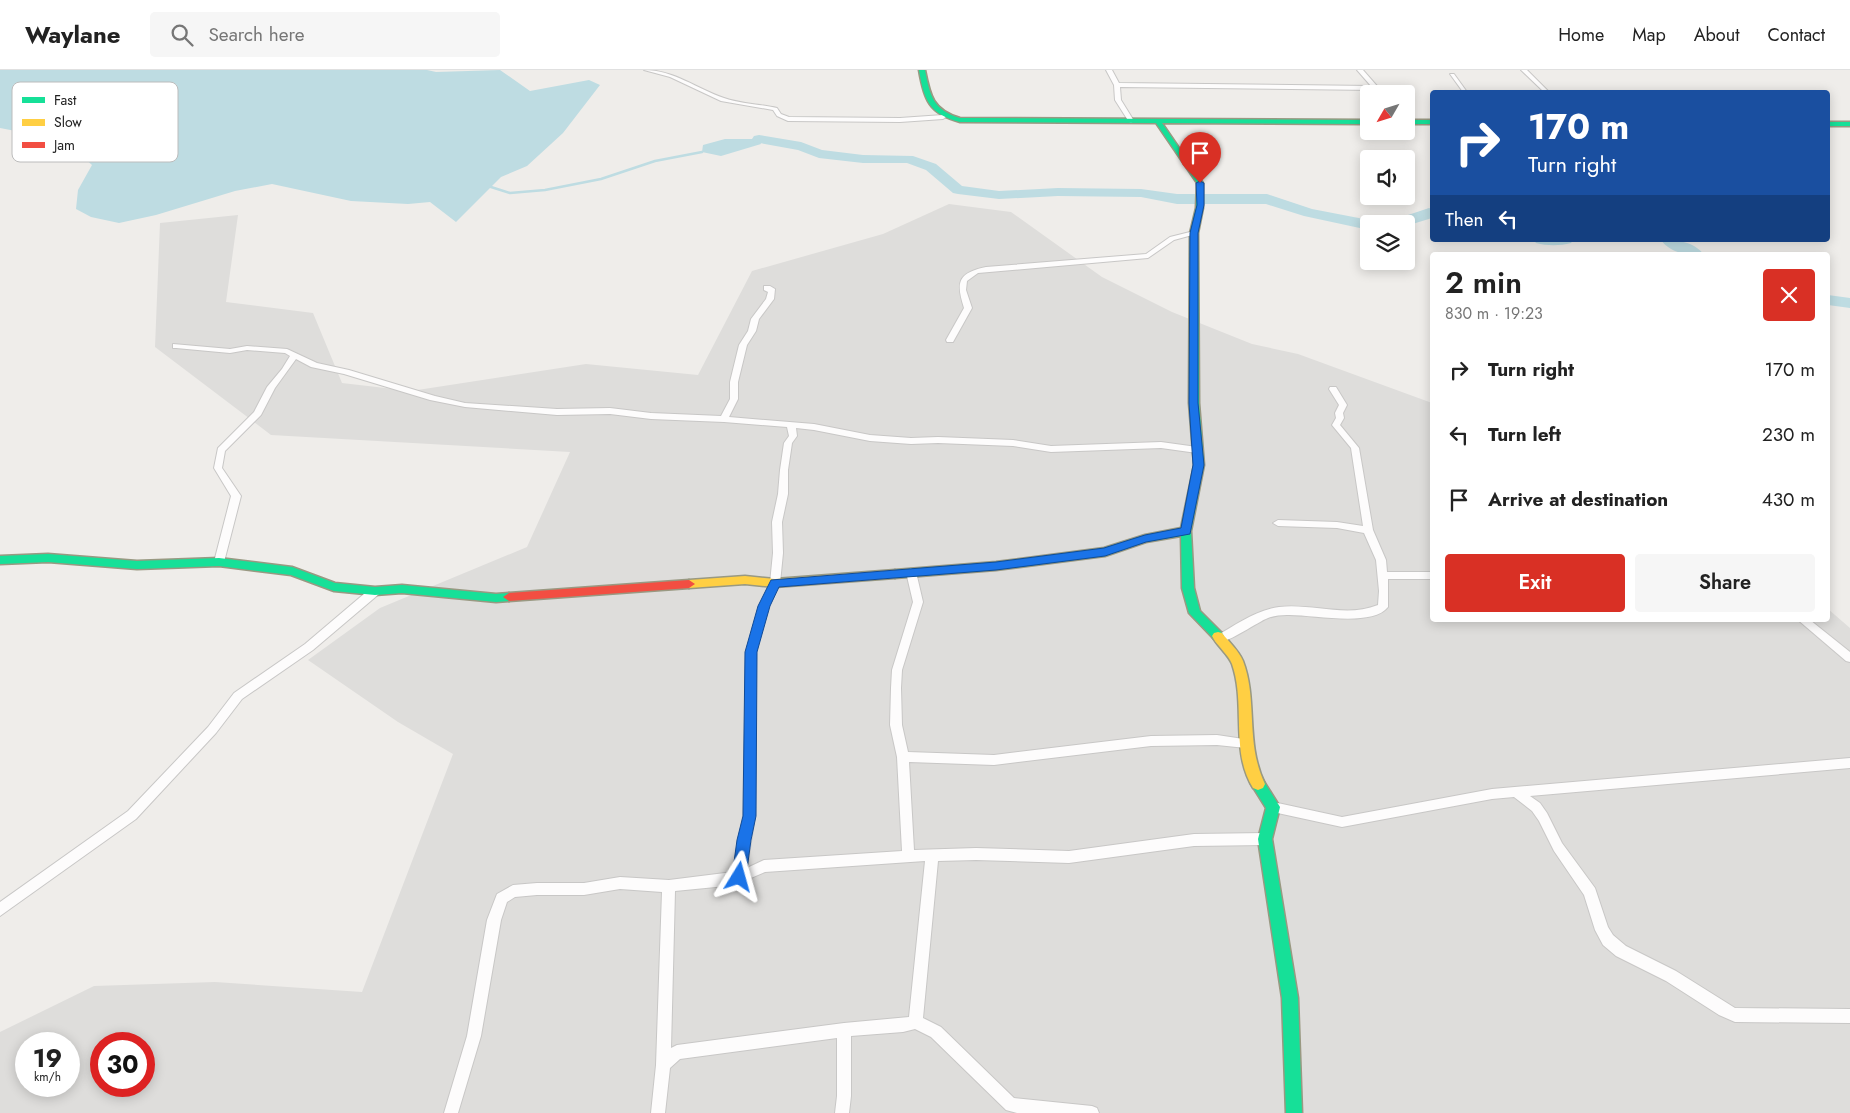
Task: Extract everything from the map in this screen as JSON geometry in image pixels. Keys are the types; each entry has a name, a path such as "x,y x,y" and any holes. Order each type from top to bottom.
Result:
{"street":[{"path":"647,70 672,76 723,100 775,109 779,115 788,119 900,120 943,117 960,120 1360,122"},
{"path":"922,70 930,105 943,117"},
{"path":"1109,70 1117,85 1118,100 1131,121"},
{"path":"1360,70 1372,85"},
{"path":"1524,70 1545,90"},
{"path":"1452,75 1463,90"},
{"path":"1117,85 1360,88"},
{"path":"1158,121 1200,183 1201,191 1194,233 1194,403 1198,465 1186,531 1188,588 1195,613 1220,639 1237,662 1243,690 1246,743 1253,776 1273,807 1342,822 1492,794 1850,763"},
{"path":"1415,121 1430,122"},
{"path":"1830,124 1850,124"},
{"path":"950,340 968,308 962,290 964,280 976,271 1038,263 1148,256 1165,241 1177,234 1194,233"},
{"path":"724,419 734,399 734,382 743,345 752,332 755,320 770,299 772,291 767,288"},
{"path":"176,346 230,351 247,348 287,351 314,365 346,372 432,398 465,405 557,412 610,411 651,416 724,419 791,425 870,438 911,441 938,440 1013,443 1051,450 1146,445 1197,450"},
{"path":"219,562 236,496 218,468 220,450 258,413 271,387 294,355"},
{"path":"1220,639 1277,612 1296,610 1346,614 1373,612 1383,606 1383,576 1380,560 1368,530 1355,448 1336,425 1343,405 1333,389"},
{"path":"739,877 744,840 750,816 751,652 764,606 775,583 778,553 777,522 783,494 788,443 793,436 791,425"},
{"path":"1278,523 1337,525 1368,530"},
{"path":"0,560 48,558 137,565 219,562 292,571 334,587 375,591 402,589 496,598 745,580 775,583 996,566 1105,552 1145,539 1186,531"},
{"path":"908,856 903,757 896,725 897,670 918,602 911,572"},
{"path":"1383,576 1430,576"},
{"path":"0,910 132,815 212,730 238,696 309,647 375,591"},
{"path":"1805,622 1850,658"},
{"path":"903,757 994,760 1151,741 1217,740 1246,743"},
{"path":"1516,792 1536,806 1558,846 1590,892 1602,930 1608,940 1620,951 1671,976 1734,1015 1850,1016"},
{"path":"1273,807 1265,839 1290,998 1294,1113"},
{"path":"451,1113 474,1036 490,939 502,898 513,891 584,889 620,884 669,886 726,880 739,877 764,866 908,856 976,854 1069,856 1194,840 1265,839"},
{"path":"916,1022 918,976 929,905 932,856"},
{"path":"658,1113 663,1065 669,886"},
{"path":"663,1065 677,1052 844,1030 902,1026 916,1022 936,1032 1011,1105 1092,1113"},
{"path":"842,1113 844,1096 844,1030"}],"shaded area":[{"path":"949,204 1011,212 1102,277 1172,312 1252,344 1298,354 1430,402 1430,622 1830,622 1830,611 1850,628 1850,1113 0,1113 0,1032 94,986 215,982 362,992 453,754 398,722 308,660 380,608 527,547 570,452 271,435 155,347 160,223 238,215 226,302 313,313 342,383 411,391 586,364 698,375 752,271 883,234"}],"water":[{"path":"0,70 427,70 436,72 500,70 530,91 589,80 600,85 563,133 527,166 501,177 456,222 430,202 408,204 351,201 272,184 235,191 156,215 119,223 91,217 76,209 78,190 92,165 89,162 178,162 178,82 12,82 12,130 0,128"},
{"path":"725,139 759,139 761,144 721,156 702,152 703,145"}],"waterway":[{"path":"759,139 801,146 819,154 863,159 908,159 931,167 958,190 999,195 1058,192 1141,193 1177,199 1267,199 1309,213 1360,223"},
{"path":"491,187 510,193 545,190 601,179 655,161 702,152"},
{"path":"1415,218 1430,213"},
{"path":"1673,242 1691,252"},
{"path":"1830,300 1850,303"}],"traffic: fast":[{"path":"922,70 931,103 942,113 960,120 1360,122"},
{"path":"1158,121 1200,183 1200,208 1194,233 1194,403 1199,465 1186,531 1188,588 1195,613 1218,636"},
{"path":"1415,122 1430,122"},
{"path":"1830,124 1850,124"},
{"path":"895,574 996,566 1105,552 1145,539 1186,531"},
{"path":"0,560 48,558 137,565 219,562 292,571 334,587 375,591 402,589 496,598 509,597"},
{"path":"1258,784 1273,807 1265,839 1290,998 1294,1113"}],"traffic: slow":[{"path":"689,584 745,580 775,583 895,574"},
{"path":"1218,636 1237,662 1243,690 1246,743 1253,776 1258,784"}],"traffic: jam":[{"path":"509,597 689,584"}],"route":[{"path":"739,877 744,840 750,816 751,652 764,606 775,583 857,575 996,566 1105,552 1145,539 1186,531 1198,465 1194,414 1194,233 1200,205 1200,183"}]}
